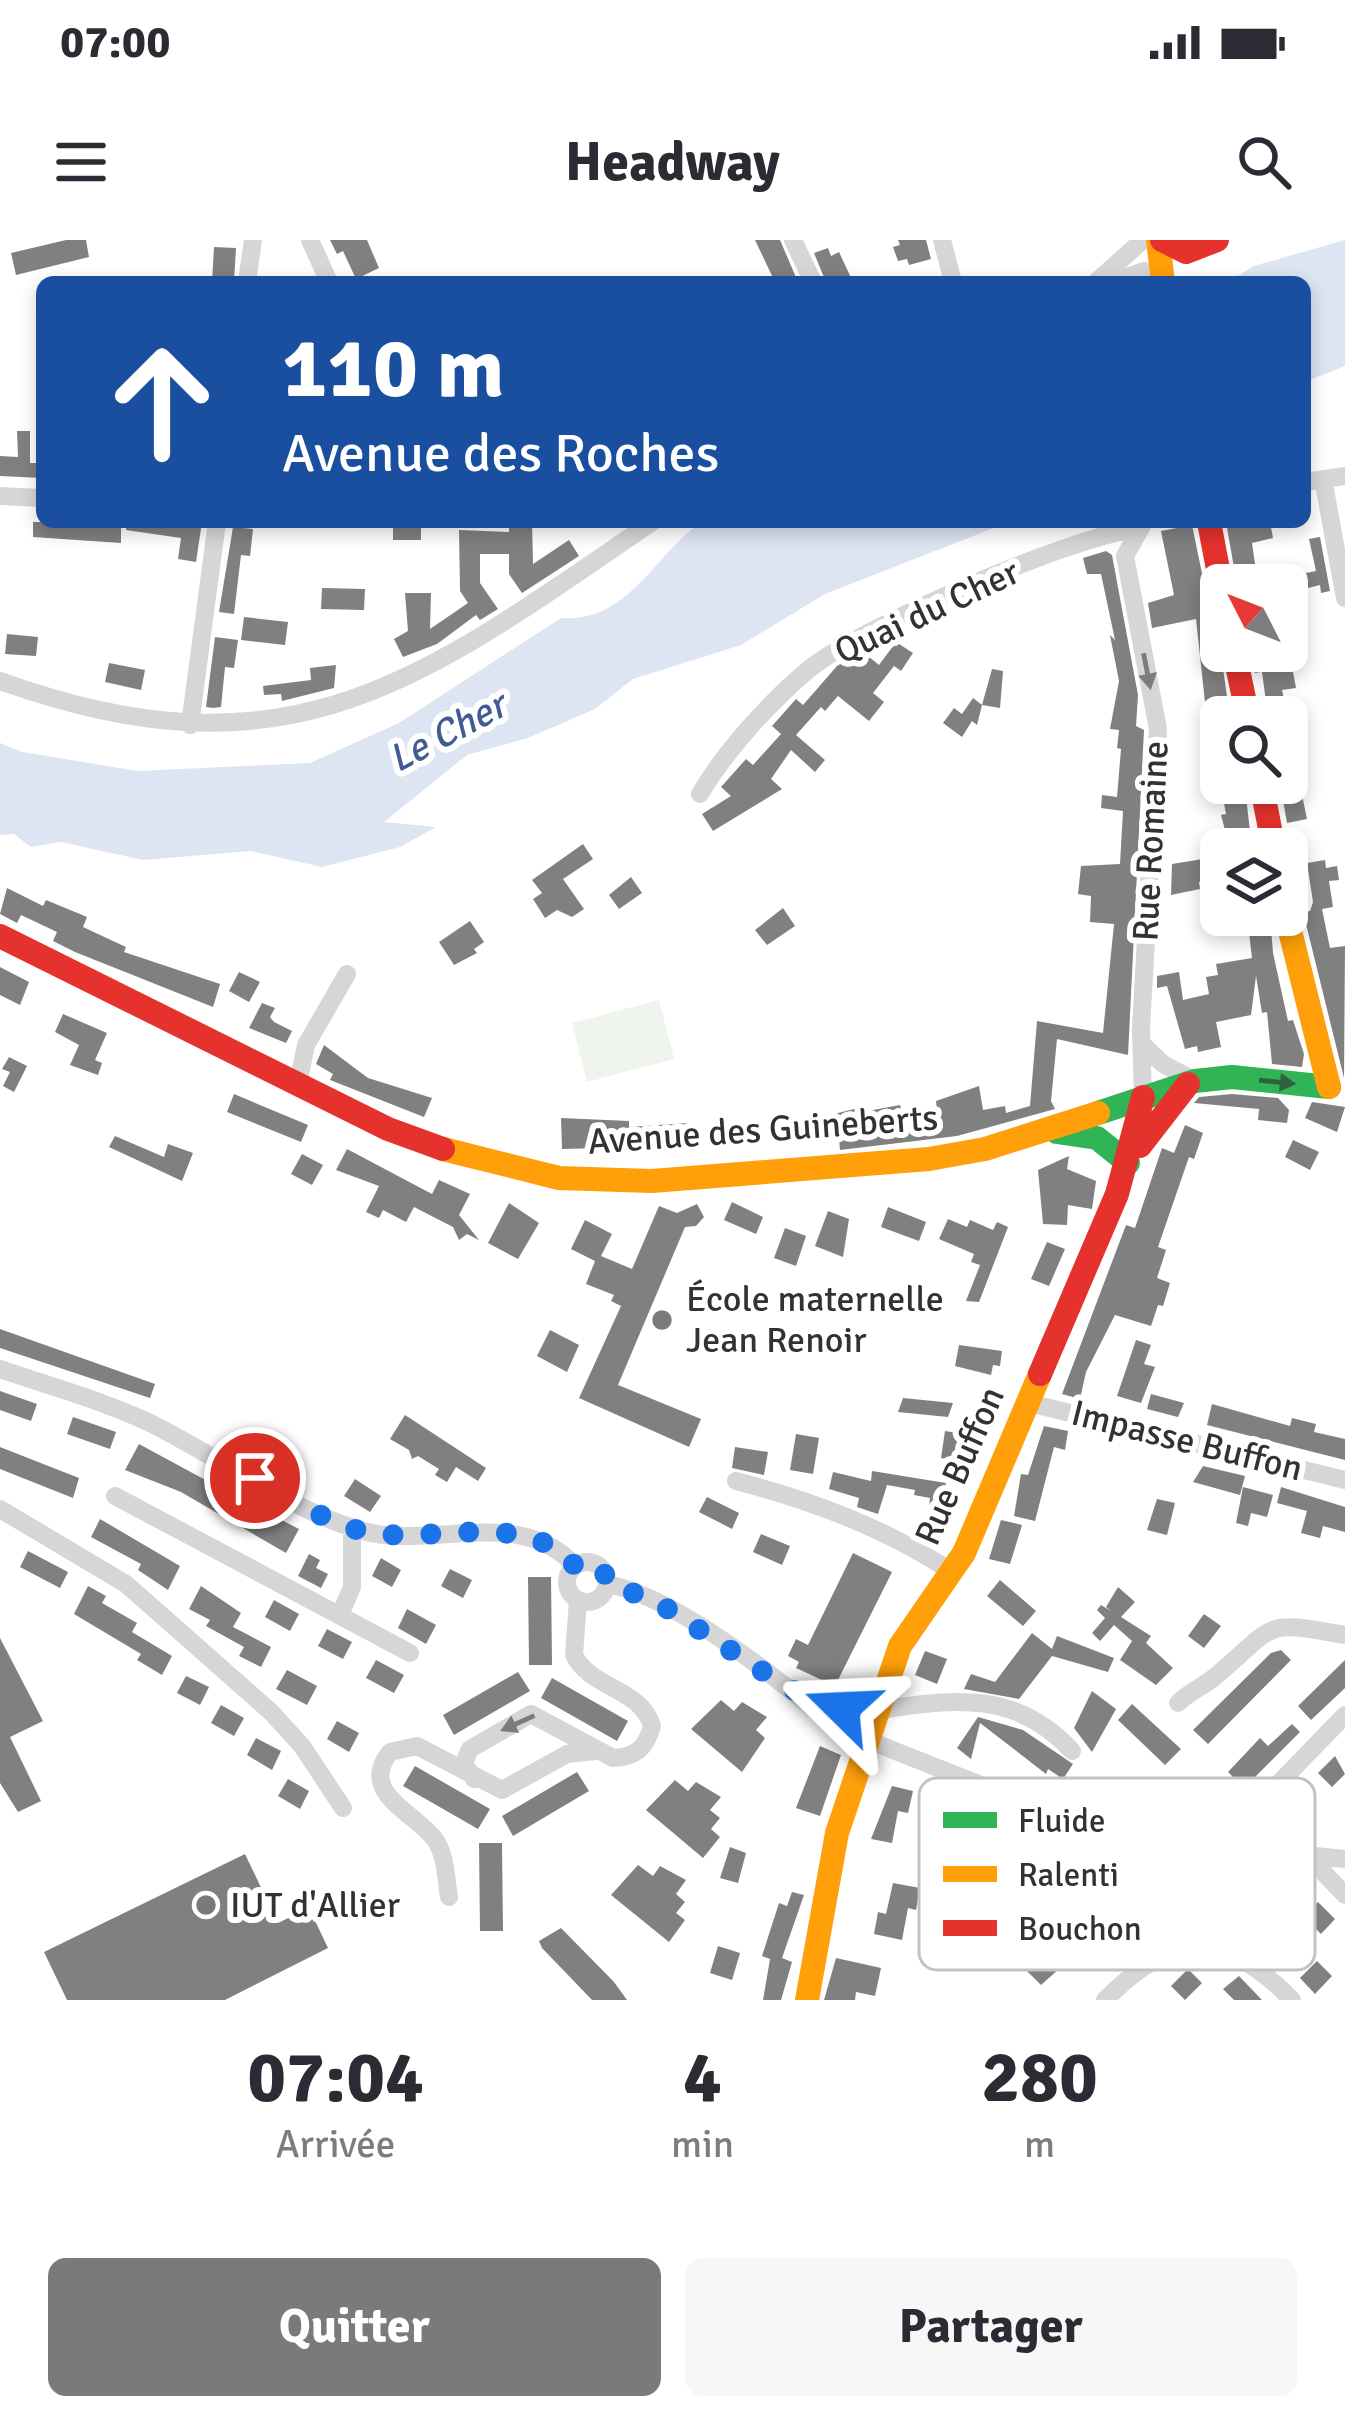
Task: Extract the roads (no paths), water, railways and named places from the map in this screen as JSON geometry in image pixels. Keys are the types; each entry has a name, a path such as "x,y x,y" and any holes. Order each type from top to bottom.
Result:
{"main road":[{"path":"1160,240 1186,252"},
{"path":"1160,240 1164,276"},
{"path":"1168,276 1186,252 1216,240"},
{"path":"1210,528 1217,564"},
{"name":"Avenue des Guineberts","path":"0,935 388,1130 460,1156 559,1178 652,1181 868,1166 986,1149 1143,1097 1232,1077 1337,1094"},
{"path":"1292,936 1337,1094"},
{"path":"1043,1132 1100,1138 1128,1163 1191,1083"},
{"name":"Rue Buffon","path":"807,2000 837,1833 900,1646 952,1572 1029,1402 1128,1163 1143,1097"}],"street":[{"path":"249,276 253,240"},
{"path":"310,240 326,276"},
{"path":"793,240 810,276"},
{"path":"942,240 951,276"},
{"path":"1103,276 1143,240"},
{"path":"1345,476 1314,481 1345,598"},
{"path":"0,496 36,498"},
{"path":"190,725 216,528"},
{"path":"0,681 123,716 190,725 304,715 410,679 490,633 641,528"},
{"name":"Quai du Cher","path":"700,794 794,684 828,657 1011,570 1131,528"},
{"name":"Rue Romaine","path":"1139,528 1125,556 1158,729 1143,1097"},
{"path":"298,1084 306,1045 347,974"},
{"path":"1142,1044 1191,1083"},
{"path":"274,1072 306,1045"},
{"path":"0,1369 145,1420 352,1527 391,1534 507,1533 549,1545 575,1566 594,1563 604,1571 607,1584 597,1600 578,1600"},
{"name":"Impasse Buffon","path":"1029,1402 1345,1480"},
{"path":"736,1481 859,1521 909,1544 952,1572"},
{"path":"115,1496 410,1653"},
{"path":"0,1509 94,1561 159,1613 272,1712 344,1808"},
{"path":"340,1615 352,1587 352,1527"},
{"path":"449,1897 437,1843 391,1801 380,1777 386,1757 404,1745 439,1757 502,1790 567,1754 596,1751 627,1757 640,1751 652,1726 640,1703 579,1665 572,1647 578,1600 568,1584 575,1566"},
{"path":"607,1584 654,1600 868,1747 952,1778"},
{"path":"1178,1703 1213,1680 1265,1629 1285,1624 1345,1635"},
{"path":"788,1688 842,1708 882,1703 1004,1707 1043,1720 1072,1751"},
{"path":"439,1757 470,1749 531,1714 596,1751"},
{"path":"1284,1778 1345,1715"},
{"path":"470,1749 464,1763 474,1779"},
{"path":"1315,1856 1345,1859"},
{"path":"1315,1863 1345,1895"},
{"path":"1105,2000 1141,1970"},
{"path":"1261,1970 1292,2000"}],"water":[{"path":"1345,240 1345,366 1311,380 1311,276 1238,276 1254,266"},
{"name":"Le Cher","path":"695,528 994,528 825,594 741,645 633,679 595,709 528,738 467,755 384,822 436,827 400,847 322,867 251,851 143,860 61,842 31,847 14,834 0,835 0,743 22,752 138,771 310,763 399,723 561,618 605,610 639,584"}],"place":[{"name":"École maternelle Jean Renoir","path":"662,1320"},
{"name":"IUT d'Allier","path":"206,1905"}]}
